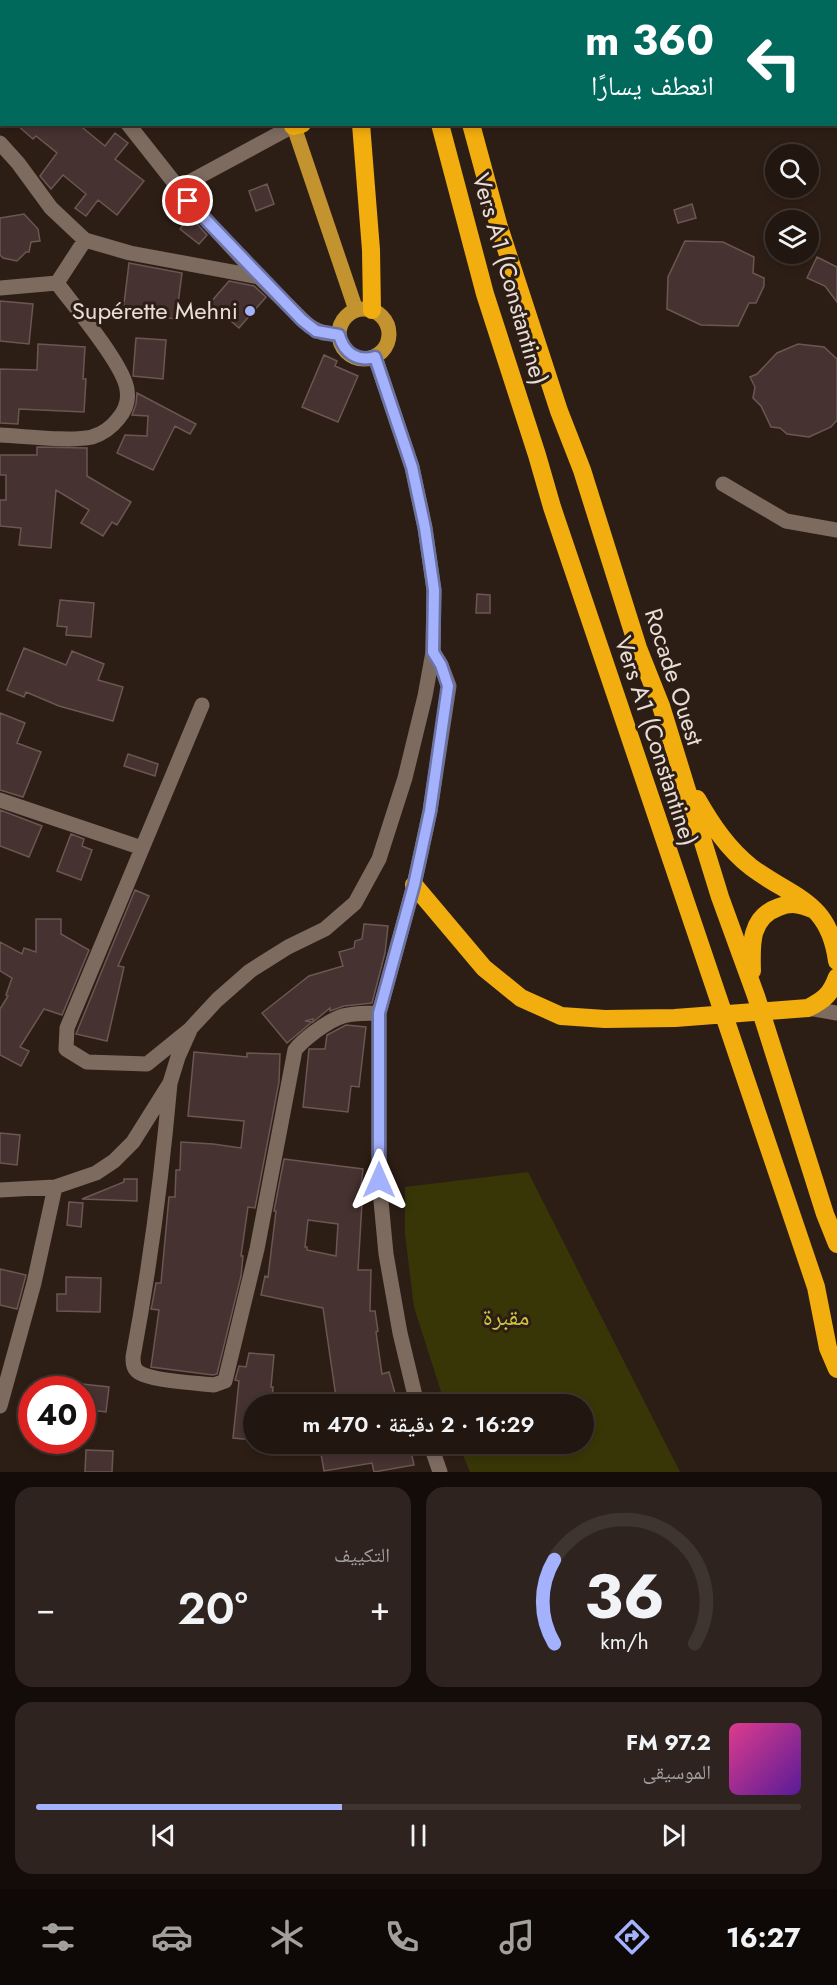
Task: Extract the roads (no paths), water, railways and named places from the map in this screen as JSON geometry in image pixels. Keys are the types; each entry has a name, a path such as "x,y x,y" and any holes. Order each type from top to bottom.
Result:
{"highway":[{"path":"361,126 371,250 364,310"},
{"name":"Vers A1 (Constantine)","path":"441,126 485,294 555,517 816,1287 828,1348 837,1369"},
{"name":"Rocade Ouest","path":"472,126 506,248 559,411 582,470 638,648 661,706 720,897 756,996 822,1204 837,1244"},
{"path":"679,770 731,850 752,868 809,903 821,917 835,946 837,961"},
{"path":"414,885 484,968 521,998 561,1016 605,1019 675,1018 808,1008 827,997 837,977"},
{"path":"756,996 752,946 756,925 768,910 799,904 812,909 821,917"}],"main road":[{"path":"296,126 364,310 386,320 389,328 390,337 387,345 375,357 367,359 352,355 345,350 339,335 343,320 364,310"}],"street":[{"path":"130,126 178,188 259,277 309,326 323,333 339,335"},
{"path":"178,188 294,126"},
{"path":"0,143 18,163 51,208 85,240 130,254 259,277"},
{"path":"57,283 85,240"},
{"path":"0,288 57,283"},
{"path":"0,435 79,438 93,436 106,431 123,413 128,389 120,369 57,283"},
{"path":"202,705 67,1028 66,1049 87,1062 147,1064 191,1028 217,1000 250,971 288,947 325,930 355,903 380,859 399,798 425,696 433,652 434,590 425,528 412,467 375,357"},
{"path":"723,484 786,521 837,530"},
{"path":"415,1394 400,1333 385,1244 379,1180 379,1013 414,885 430,811 448,686 441,665 433,652"},
{"path":"0,800 142,848"},
{"path":"808,1008 837,1013"},
{"path":"191,1028 178,1057 170,1083 147,1282 133,1357 134,1367 138,1372 159,1379 214,1385 225,1381 236,1343 255,1260 295,1050 301,1042 335,1017 379,1013"},
{"path":"0,1190 55,1187 96,1173 114,1161 133,1142 170,1083"},
{"path":"0,1406 34,1283 55,1187"},
{"path":"434,1454 440,1472"}],"place":[{"name":"Supérette Mehni","path":"250,311"}],"park label":[{"name":"مقبرة","path":"506,1317"}]}
